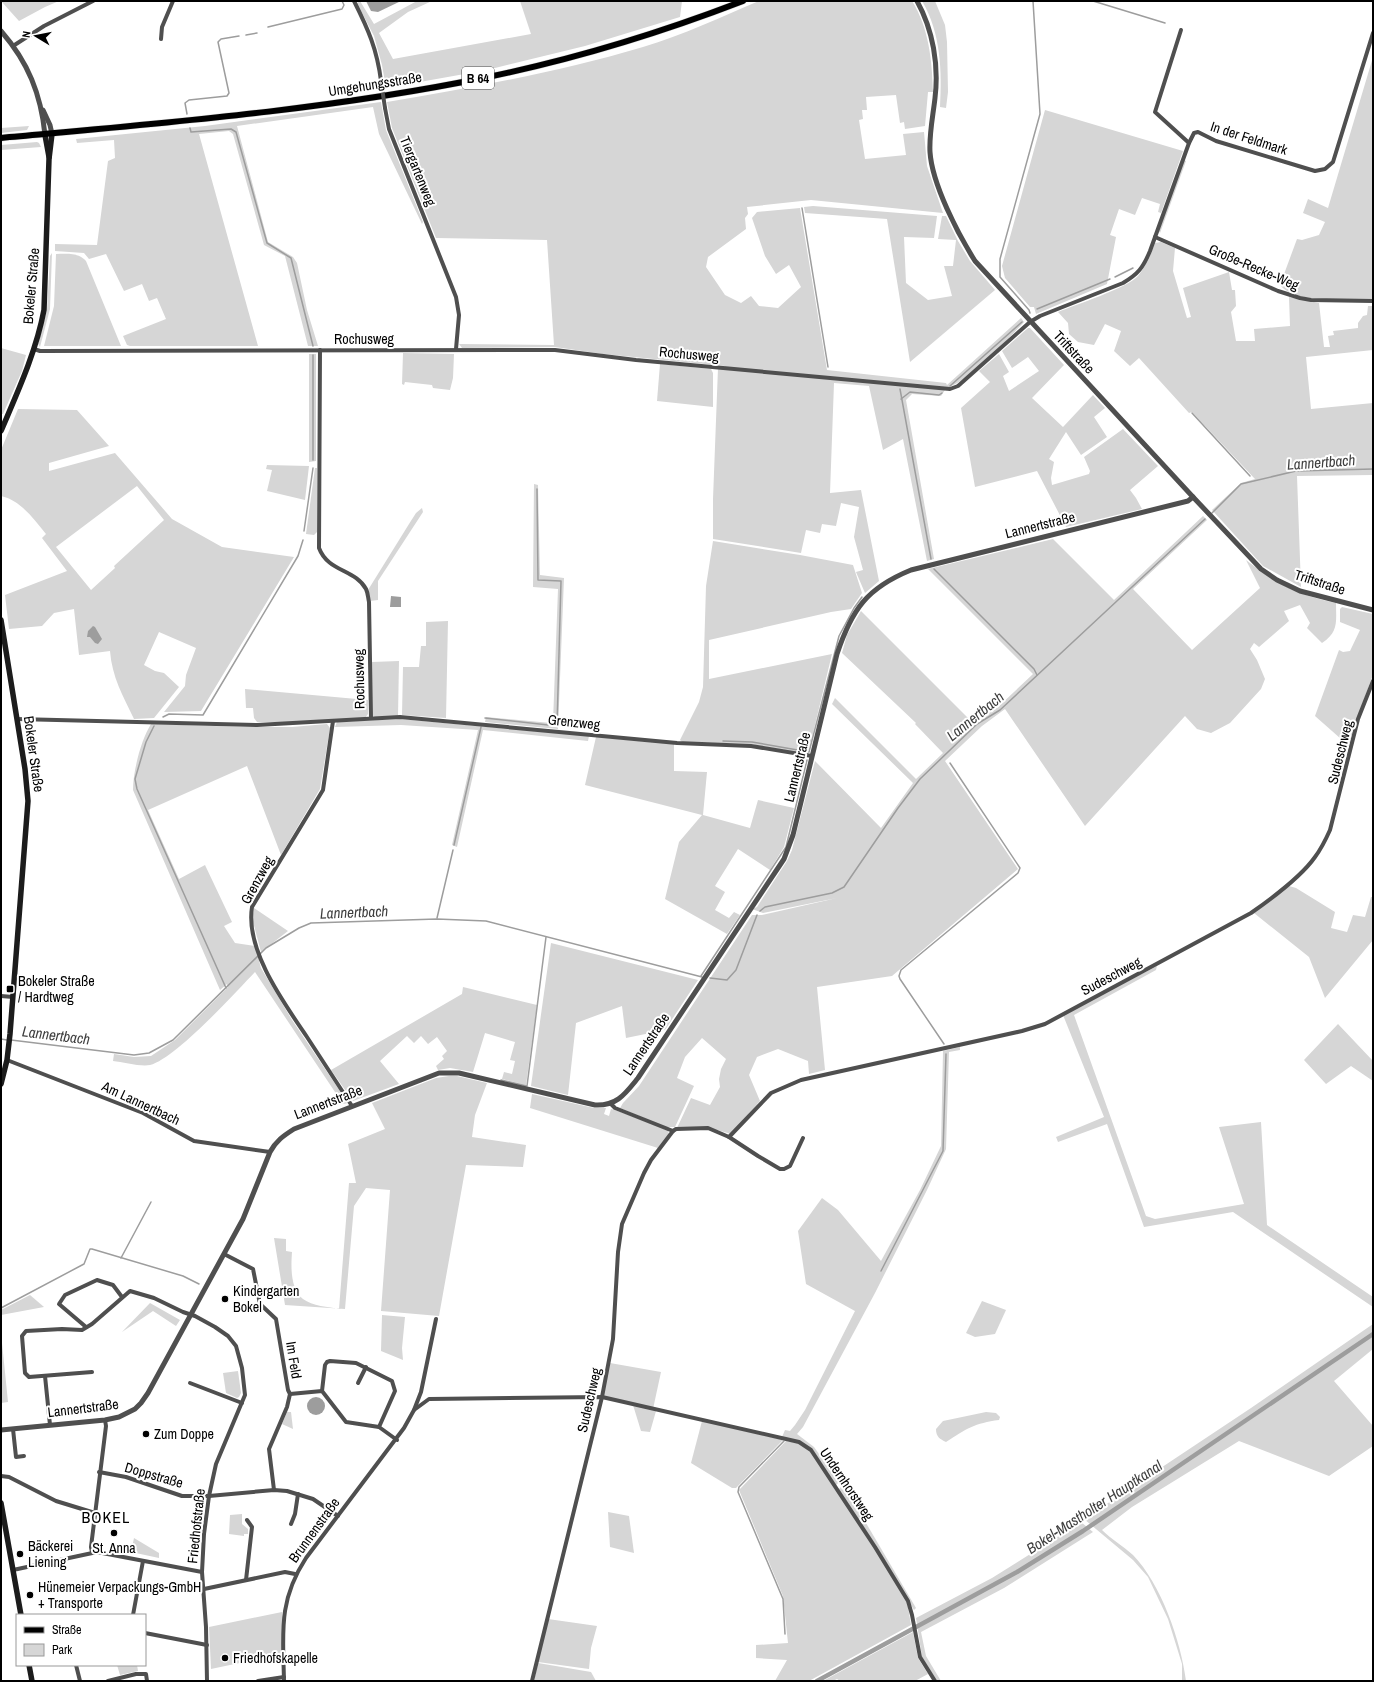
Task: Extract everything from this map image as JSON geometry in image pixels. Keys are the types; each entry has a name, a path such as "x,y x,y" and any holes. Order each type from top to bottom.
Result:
{"main road":[{"name":"Umgehungsstraße","path":"1,138 45,135 314,106 398,93 489,76 587,53 683,24 744,1"},
{"name":"Bokeler Straße","path":"1,430 26,373 42,324 46,289 49,159 52,134"},
{"name":"Bokeler Straße","path":"45,135 49,159"},
{"name":"Bokeler Straße","path":"1,620 25,769 28,801 10,1034 1,1084"},
{"path":"1,1503 20,1614"},
{"path":"29,1666 32,1681"}],"street":[{"path":"13,46 44,26 93,1"},
{"path":"161,39 162,27 173,1"},
{"name":"Tiergartenweg","path":"354,1 371,36 379,65 389,129 456,297 459,315 456,349"},
{"name":"Triftstraße","path":"917,1 928,25 935,56 936,86 930,141 932,161 938,185 962,239 975,261 1248,557 1261,569 1277,580 1312,595 1373,610"},
{"path":"1181,30 1155,112 1189,144"},
{"path":"1,31 13,46 27,70 50,125 52,134"},
{"name":"In der Feldmark","path":"1030,322 1040,316 1123,283 1136,275 1146,261 1194,133 1198,132 1216,141 1315,171 1325,169 1333,162 1373,33"},
{"path":"42,108 45,135"},
{"name":"Große-Recke-Weg","path":"1155,236 1278,291 1300,298 1311,300 1373,301"},
{"name":"Rochusweg","path":"34,349 40,351 555,350 636,360 950,389 958,386 1030,322"},
{"name":"Rochusweg","path":"320,350 320,548 321,554 328,562 360,582 367,590 369,602 371,718"},
{"name":"Lannertstraße","path":"1,1430 105,1420 126,1415 142,1403 242,1219 270,1152 275,1143 281,1137 294,1129 437,1074 450,1072 459,1072 586,1104 611,1104 625,1094 638,1078 784,859 793,835 837,654 844,634 857,608 880,585 911,570 1188,501 1193,497"},
{"name":"Sudeschweg","path":"730,1137 771,1093 779,1088 801,1080 1022,1031 1044,1024 1264,904 1305,869 1314,858 1330,830 1358,720 1373,681"},
{"name":"Grenzweg","path":"17,719 257,724 400,717 683,744 751,746 812,756"},
{"name":"Grenzweg","path":"333,721 323,790 252,907 250,918 259,952 271,982 352,1106"},
{"path":"1,996 13,997"},
{"name":"Am Lannertbach","path":"6,1060 20,1064 143,1113 194,1141 270,1152"},
{"path":"611,1104 615,1108 673,1131 676,1129 708,1128 730,1137 780,1169 790,1166 803,1138"},
{"name":"Sudeschweg","path":"532,1681 602,1397 614,1339 618,1252 622,1224 644,1172 651,1160 673,1131"},
{"name":"Im Feld","path":"224,1254 252,1269 260,1304 276,1319 288,1390 290,1394 287,1407 269,1449 274,1490"},
{"path":"86,1327 60,1304 65,1295 97,1280 113,1285 122,1297 92,1324 82,1330 62,1329 26,1331 22,1336 25,1373 29,1377 92,1372"},
{"name":"Friedhofstraße","path":"122,1297 127,1292 134,1291 154,1298 215,1327 228,1336 236,1346 245,1385 245,1395 216,1464 209,1496 204,1534 202,1572 207,1645 207,1681"},
{"name":"Brunnenstraße","path":"284,1679 284,1610 295,1574 397,1440 414,1410 420,1392 436,1319"},
{"path":"379,1427 395,1391 392,1381 356,1363 330,1360 327,1362 325,1365 322,1391 346,1422 379,1427 397,1440"},
{"path":"358,1383 366,1367"},
{"path":"45,1376 50,1425"},
{"path":"190,1383 242,1403"},
{"path":"290,1394 322,1391"},
{"path":"420,1392 429,1398 602,1397"},
{"name":"Undernhorstweg","path":"602,1397 799,1442 811,1450 875,1547 908,1601 920,1658 935,1681"},
{"name":"Brunnenstraße","path":"414,1410 429,1398"},
{"path":"92,1552 99,1472 106,1426 105,1420"},
{"path":"13,1429 16,1457 24,1456"},
{"name":"Doppstraße","path":"99,1472 126,1477 182,1496 209,1496 274,1490 287,1491 313,1499 338,1516"},
{"path":"1,1476 9,1477 56,1500 95,1513"},
{"path":"290,1524 295,1514 298,1494"},
{"path":"246,1580 252,1527 247,1520"},
{"path":"13,1570 92,1552 202,1572"},
{"path":"133,1614 143,1561"},
{"path":"204,1589 285,1572 295,1574"},
{"path":"146,1633 207,1645"},
{"path":"76,1666 80,1681"},
{"path":"108,1681 136,1674 146,1674 147,1681"},
{"path":"258,1681 284,1679"}],"green space":[{"path":"1,1 59,1 19,21"},
{"path":"360,1 374,24 417,1 432,1 408,12 379,33 393,59 531,34 520,1 682,1 680,17 585,46 487,70 386,88 382,65 374,36 357,3"},
{"path":"759,1 912,1 918,11 926,33 932,68 933,92 928,92 925,126 905,129 904,122 900,123 896,95 866,97 867,110 862,110 863,119 859,120 865,159 906,155 903,134 924,132 927,166 943,213 811,200 747,207 748,214 745,218 746,229 708,257 706,267 725,295 741,303 751,296 759,306 778,308 801,287 789,265 776,274 765,256 752,218 757,212 800,208 827,370 946,383 947,385 1021,318 1024,322 975,370 964,379 947,387 941,396 912,394 906,400 934,559 927,561 903,439 883,450 869,386 834,383 830,493 861,490 879,581 865,593 856,572 863,570 854,537 859,507 841,503 836,526 822,524 820,533 806,530 801,553 713,539 718,368 725,369 725,366 603,354 555,347 462,348 459,344 554,345 547,240 436,238 392,128 387,102 516,78 612,56 673,37"},
{"path":"922,1 935,1 945,25 947,42 948,92 946,108 940,107 941,80 937,39"},
{"path":"1373,57 1373,299 1337,300 1310,298 1297,295 1287,291 1280,285 1297,239 1302,240 1319,235 1325,222 1303,213 1308,199 1328,208"},
{"path":"381,102 386,130 423,222 422,224 379,134 373,107 237,126 268,242 293,257 297,263 307,310 318,346 308,346 285,256 264,245 233,134 229,131 199,134 258,346 127,345 123,336 166,319 157,298 149,301 142,284 124,291 106,254 89,259 84,253 55,251 55,244 97,245 108,161 115,158 114,140 77,143 76,139 205,126"},
{"path":"1045,110 1183,151 1161,213 1158,212 1160,204 1142,198 1135,215 1119,209 1110,235 1116,237 1107,284 1036,314 1034,307 1030,307 1005,278 1002,266"},
{"path":"29,126 27,130 1,133 1,128"},
{"path":"37,142 41,147 1,150 1,145"},
{"path":"1184,160 1186,161 1160,233 1159,231"},
{"path":"813,206 937,216 934,238 904,237 906,283 928,300 952,296 944,266 953,266 956,240 938,239 942,216 946,216 970,261 995,290 910,362 887,219 805,213 804,207"},
{"path":"1161,242 1175,248 1173,271 1187,318 1191,317 1183,288 1229,272 1232,290 1235,290 1236,306 1231,312 1236,341 1255,341 1254,329 1290,326 1289,297 1319,303 1324,347 1330,347 1328,336 1334,335 1333,331 1358,328 1358,323 1363,316 1367,315 1368,306 1373,306 1373,350 1306,357 1311,409 1373,403 1373,475 1297,476 1301,587 1263,566 1212,510 1241,483 1255,479 1192,412 1189,413 1139,358 1130,366 1114,351 1121,331 1105,324 1094,345 1078,342 1069,334 1068,323 1058,312 1112,291 1132,281 1138,276 1143,268 1155,243"},
{"path":"52,253 50,309 40,347 38,344 47,310 50,256"},
{"path":"56,254 76,255 86,261 121,346 44,346 54,306"},
{"path":"1028,328 1030,328 1064,365 1032,398 1063,427 1093,395 1105,408 1094,417 1107,437 1081,455 1066,432 1049,459 1054,462 1051,478 1052,485 1089,474 1090,471 1084,457 1123,429 1158,466 1130,490 1142,509 1066,527 1037,471 975,487 961,408 990,382 979,371 999,354 1009,372 1003,376 1009,391 1039,371 1028,357 1012,368 1002,351"},
{"path":"1,348 26,355 22,371 3,414 1,414"},
{"path":"403,353 454,354 453,378 450,390 433,388 432,385 405,382 404,385 402,384"},
{"path":"309,354 316,354 316,461 309,462"},
{"path":"660,364 711,369 713,373 713,407 657,401"},
{"path":"18,409 77,410 109,446 49,463 49,471 115,453 172,519 222,547 294,557 201,711 164,712 185,686 186,675 196,648 159,632 144,665 155,671 164,673 179,687 154,718 134,719 116,678 110,651 79,655 74,609 54,613 42,626 9,629 5,595 67,571 42,538 46,534 31,516 8,498 1,496 1,450","holes":["137,486 164,520 114,566 115,568 91,590 56,547"]},
{"path":"267,465 309,466 305,500 267,491 272,470 266,469"},
{"path":"315,468 317,468 317,532 314,535 306,534"},
{"path":"534,484 538,485 540,575 564,578 558,729 485,722 486,717 553,722 558,589 533,587"},
{"path":"422,508 423,512 378,581 378,600 370,601 368,590 416,513"},
{"path":"1203,516 1207,520 1133,589 1192,650 1260,588 1246,560 1288,588 1322,600 1336,603 1335,626 1331,635 1322,643 1307,628 1310,623 1300,605 1284,611 1289,621 1259,647 1254,643 1250,649 1257,660 1265,679 1261,689 1230,723 1211,733 1197,729 1185,716 1085,826 1005,709 982,726 945,761 1018,869 892,976 817,987 825,1070 809,1074 808,1061 778,1049 757,1057 749,1075 760,1101 731,1134 717,1130 677,1128 691,1098 710,1105 720,1087 719,1079 721,1069 726,1059 702,1038 685,1057 677,1078 694,1086 675,1127 666,1127 620,1108 639,1086 752,915 762,915 837,898 763,913 752,909 757,907 787,861 792,850 815,761 881,828 913,783 832,704 835,698 916,779 943,753 915,724 916,723 842,653 847,635 861,611 973,723 998,707 1033,674 928,569 1053,539 1114,600"},
{"path":"713,541 853,565 862,593 851,609 831,612 709,640 709,679 832,654 808,754 750,744 682,742 680,740 699,702 703,687 706,586"},
{"path":"1342,607 1373,614 1373,675 1357,718 1349,746 1315,716 1339,650 1343,652 1350,651 1360,630 1340,622 1340,609"},
{"path":"448,621 446,718 402,715 403,667 419,667 421,646 426,646 426,622"},
{"path":"399,661 398,716 375,717 372,715 372,662"},
{"path":"245,689 368,700 368,714 365,718 257,722 254,718 253,708 246,708"},
{"path":"400,719 589,736 588,741 483,730 457,847 452,845 478,730 401,725 335,727 337,722"},
{"path":"151,724 292,727 327,724 330,728 320,789 281,855 247,766 148,810 179,879 205,865 232,922 224,926 235,943 255,946 261,968 292,1020 348,1103 343,1104 255,972 204,1024 174,1051 161,1060 150,1065 137,1065 113,1061 114,1054 134,1057 151,1056 175,1040 228,987 227,984 220,990 133,790 134,774 138,756 144,738"},
{"path":"596,737 674,744 674,771 707,772 703,815 750,828 758,800 794,808 784,847 770,870 738,849 715,886 725,892 715,910 729,918 734,912 740,915 727,934 665,899 679,842 702,815 585,785"},
{"path":"1289,886 1296,888 1335,912 1331,928 1347,932 1353,915 1365,917 1371,897 1373,897 1373,940 1325,998 1309,957 1254,913"},
{"path":"254,908 288,931 261,952 252,918"},
{"path":"551,943 698,980 665,1030 626,1038 622,1006 576,1023 568,1095 531,1086"},
{"path":"1157,966 1156,970 1074,1015 1146,1216 1155,1219 1244,1204 1219,1127 1261,1122 1267,1225 1373,1297 1373,1307 1233,1212 1144,1227 1107,1124 1058,1142 1056,1137 1104,1117 1063,1015"},
{"path":"463,987 537,1005 526,1085 502,1079 504,1072 512,1074 515,1061 510,1060 515,1042 485,1033 473,1072 450,1068 438,1070 436,1066 444,1059 442,1056 447,1051 437,1037 428,1044 421,1036 414,1043 407,1036 380,1061 399,1084 353,1101 331,1070 462,994"},
{"path":"1338,1024 1373,1061 1373,1081 1351,1066 1326,1084 1304,1060"},
{"path":"960,1047 960,1050 949,1052 946,1149 875,1293 803,1427 797,1434 814,1447 839,1482 836,1485 812,1449 782,1437 785,1430 790,1431 805,1410 855,1311 806,1284 798,1231 822,1198 838,1210 881,1261 920,1190 941,1146 943,1051"},
{"path":"457,1076 487,1083 475,1115 472,1137 526,1145 523,1167 466,1165 439,1316 381,1311 390,1190 366,1188 354,1206 345,1309 339,1309 349,1183 356,1183 348,1144 385,1129 372,1103 436,1078"},
{"path":"532,1094 594,1108 606,1108 604,1114 609,1116 611,1109 615,1110 668,1130 669,1135 658,1148 530,1108"},
{"path":"274,1238 286,1239 286,1251 292,1252 292,1277 299,1295 311,1303 335,1308 285,1305"},
{"path":"30,1295 44,1307 1,1315 1,1310"},
{"path":"982,1301 1006,1310 995,1334 975,1337 966,1333"},
{"path":"150,1303 180,1320 176,1326 153,1311 122,1332"},
{"path":"382,1315 405,1317 402,1348 403,1360 381,1351"},
{"path":"1373,1324 1373,1333 1230,1430 1232,1432 1373,1335 1373,1349 1334,1381 1373,1426 1373,1446 1329,1476 1239,1441 1132,1507 1102,1530 1133,1555 1143,1567 1161,1597 1180,1649 1186,1681 1182,1681 1182,1664 1168,1619 1148,1577 1133,1560 1084,1519 1251,1408"},
{"path":"1,1333 8,1402 1,1403"},
{"path":"610,1363 661,1372 653,1409 656,1411 650,1432 641,1431 633,1405 602,1397"},
{"path":"238,1371 241,1393 237,1398 226,1393 223,1373"},
{"path":"287,1412 291,1412 293,1429 282,1424"},
{"path":"986,1412 996,1413 1000,1417 999,1420 971,1427 946,1442 940,1439 936,1432 936,1429 943,1421"},
{"path":"702,1421 783,1440 736,1488 732,1488 691,1463"},
{"path":"786,1441 798,1443 810,1451 862,1528 907,1601 911,1625 809,1681 775,1681 787,1660 756,1658 756,1645 788,1643 783,1596 739,1490"},
{"path":"842,1486 866,1523 916,1608 914,1610 838,1490"},
{"path":"608,1512 629,1516 634,1553 610,1547"},
{"path":"242,1514 242,1524 248,1529 248,1534 244,1534 244,1536 229,1534 230,1515"},
{"path":"1081,1522 1093,1532 1004,1588 921,1632 926,1656 941,1681 937,1681 922,1657 916,1618 992,1578"},
{"path":"134,1538 159,1553 159,1558 131,1552"},
{"path":"282,1612 282,1654 211,1669 209,1627"},
{"path":"548,1619 597,1626 591,1648 589,1669 538,1662"},
{"path":"913,1632 918,1658 928,1674 915,1681 840,1681 837,1679 833,1681 823,1681"},
{"path":"538,1663 591,1672 596,1681 534,1681"},
{"path":"117,1666 137,1666 138,1671 120,1675"}],"shaded area":[{"path":"366,1 401,1 378,12 371,11"},
{"path":"391,596 401,597 401,607 390,607"},
{"path":"93,626 102,639 98,644 95,643 90,637 87,637 88,631"},
{"path":"316,1397 322,1400 325,1406 322,1412 316,1415 310,1412 307,1406 310,1400"}],"waterway":[{"path":"268,27 342,9 344,5 342,1"},
{"path":"1030,313 1000,277 1000,259 1040,114 1033,1"},
{"path":"1093,1 1165,23"},
{"path":"246,35 257,33"},
{"path":"187,114 185,103 189,100 227,96 229,93 218,42 221,39 239,36"},
{"path":"190,128 191,132 231,129 236,132 267,243 291,258 313,346"},
{"path":"802,208 828,367"},
{"path":"1115,277 1133,268"},
{"path":"1037,309 1110,279"},
{"path":"950,386 1022,322"},
{"path":"313,355 313,460"},
{"path":"900,389 931,559"},
{"path":"901,399 910,392 939,395 942,393"},
{"path":"1192,413 1250,476"},
{"path":"304,531 313,468"},
{"name":"Lannertbach","path":"1212,513 1241,484 1296,471 1373,469"},
{"path":"485,718 557,726 561,581 538,580 537,489"},
{"name":"Lannertbach","path":"760,911 765,907 832,893 844,887 898,808 920,779 977,724 1000,710 1205,519"},
{"path":"163,717 169,714 203,715 298,556 303,540"},
{"path":"934,569 1034,669 1037,675"},
{"path":"723,741 752,742 809,752 839,636 854,608 862,597"},
{"path":"154,726 146,742 135,779 137,789 226,988"},
{"path":"454,845 481,727"},
{"path":"701,976 786,847 807,760"},
{"path":"944,1044 900,979 899,976 901,970 1018,873 1020,868 950,763"},
{"path":"437,918 453,850"},
{"name":"Lannertbach","path":"710,978 727,980 736,970 757,915"},
{"name":"Lannertbach","path":"11,1040 134,1055 149,1053 173,1040 266,948 299,928 311,923 437,919 486,921 702,977"},
{"path":"501,1080 527,1086 546,937"},
{"name":"Lannertbach","path":"1,1039 7,1040"},
{"path":"881,1271 943,1151 946,1054"},
{"path":"121,1258 151,1202"},
{"path":"1,1308 84,1264 90,1249 183,1276 199,1284"},
{"name":"Bokel-Mastholter Hauptkanal","path":"817,1681 1017,1572 1083,1531 1373,1334"},
{"path":"784,1441 739,1487 738,1492 783,1599 785,1634"}],"place":[{"name":"Bokeler Straße / Hardtweg","path":"10,989"},
{"name":"Kindergarten Bokel","path":"225,1299"},
{"name":"Zum Doppe","path":"146,1434"},
{"name":"St. Anna","path":"114,1533"},
{"name":"Bäckerei Liening","path":"20,1554"},
{"name":"Hünemeier Verpackungs-GmbH + Transporte","path":"30,1595"},
{"name":"Friedhofskapelle","path":"225,1658"}],"district":[{"name":"BOKEL","path":"106,1517"}]}
